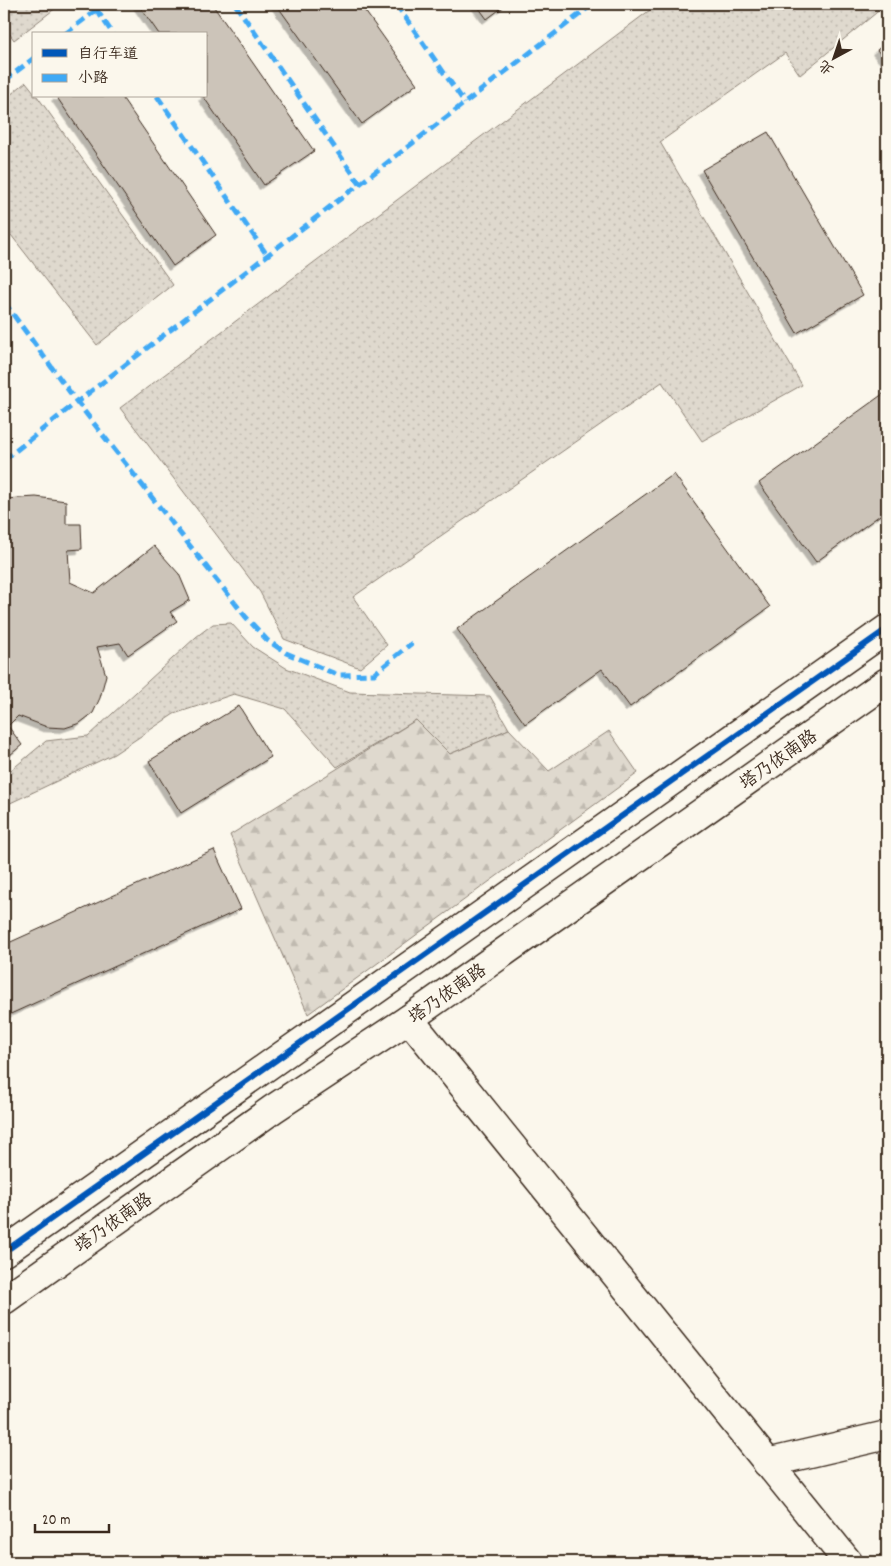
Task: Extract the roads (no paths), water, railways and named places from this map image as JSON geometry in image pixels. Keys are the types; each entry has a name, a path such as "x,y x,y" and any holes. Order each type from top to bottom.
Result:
{"street":[{"path":"4,1252 887,629"},
{"name":"塔乃依南路","path":"4,1300 273,1108 409,1019 887,682"},
{"path":"409,1019 848,1562"},
{"path":"768,1463 887,1435"}]}
